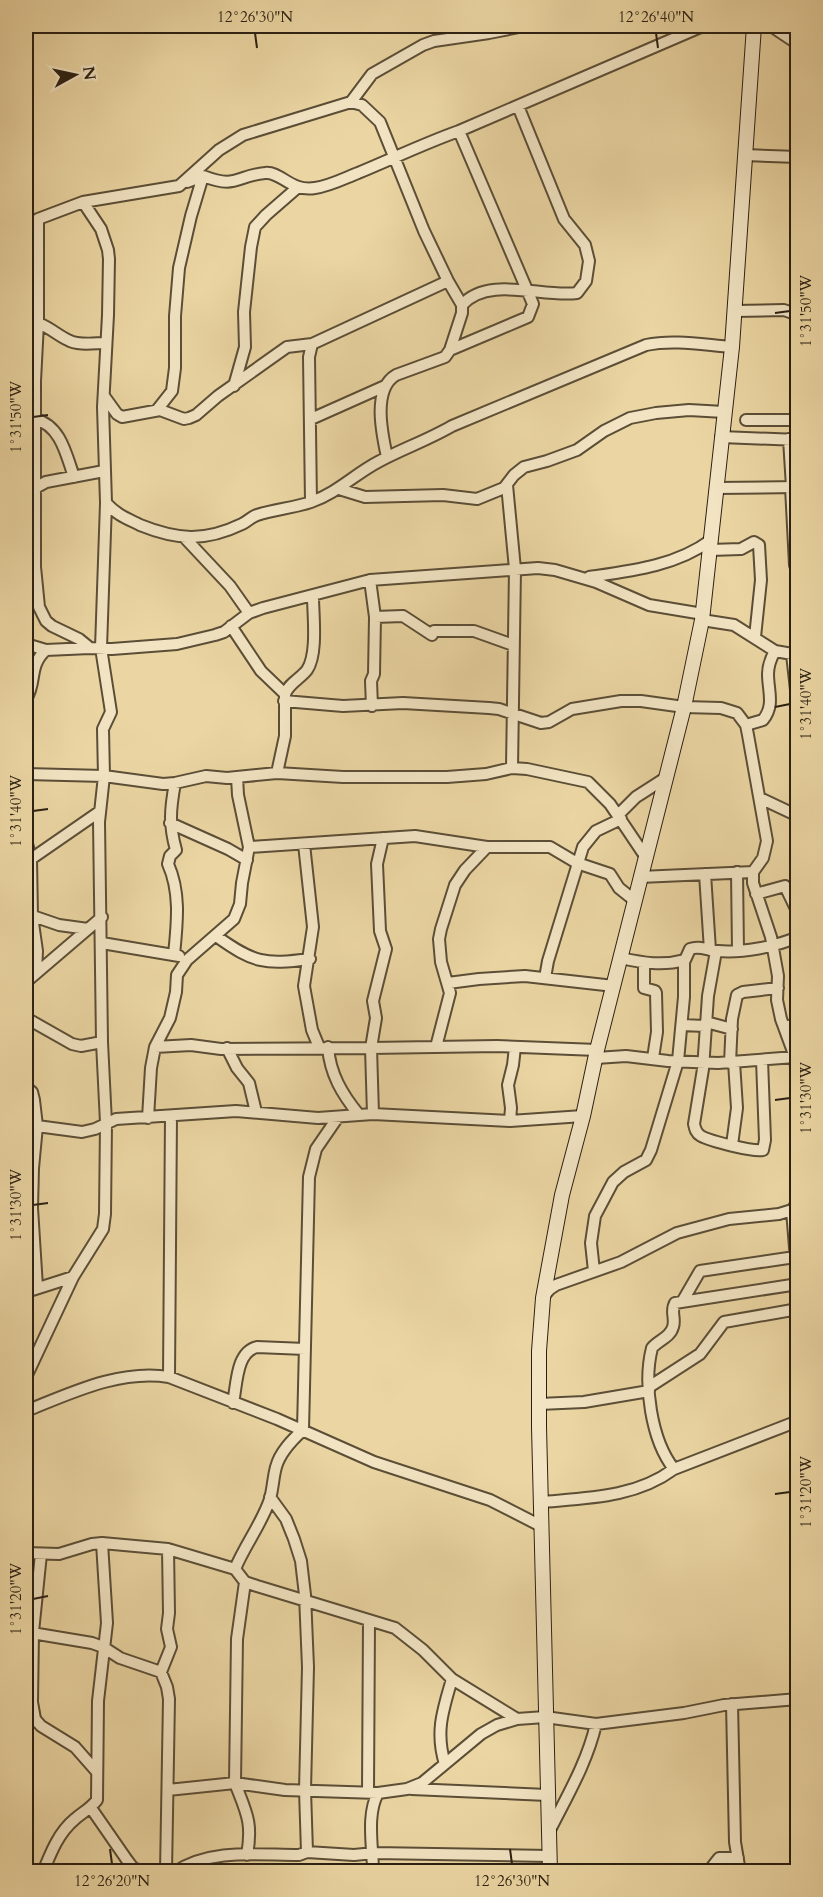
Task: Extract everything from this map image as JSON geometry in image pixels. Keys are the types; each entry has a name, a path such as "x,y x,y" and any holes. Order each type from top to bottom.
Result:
{"street":[{"path":"179,186 219,150 243,135 316,115 351,102 372,74 423,45 434,41 524,26"},
{"path":"26,230 38,219 83,202 179,186 203,176 220,182 229,182 265,172 272,173 297,188 314,189 328,185 703,26"},
{"path":"549,1872 539,1404 539,1351 543,1298 562,1195 664,779 684,707 702,617 732,347 754,26"},
{"path":"771,26 798,44"},
{"path":"351,102 362,105 380,122 424,231 462,305 462,313 450,350 445,357 396,375 389,379 385,386 381,403 381,429 387,457"},
{"path":"462,305 482,292 526,289 564,295 577,293 586,281 589,261 585,245 564,219 518,106"},
{"path":"450,350 528,317 533,304 459,130"},
{"path":"745,155 798,157"},
{"path":"157,410 172,391 179,267 190,216 203,176"},
{"path":"234,387 245,347 244,312 255,227 297,188"},
{"path":"26,1377 73,1277 103,1229 105,1214 106,1123 102,1042 99,812 104,776 103,729 110,717 111,706 95,648 106,503 104,396 108,250 101,230 83,202"},
{"path":"38,219 38,318 30,491 39,608 46,621 52,626 95,648"},
{"path":"104,396 117,414 122,417 157,410 184,419 189,418 287,347 312,344 448,281"},
{"path":"734,311 784,310 798,315"},
{"path":"26,319 38,318 74,342 106,343"},
{"path":"106,503 124,519 160,533 185,538 212,535 241,525 257,515 311,502 339,489 387,457 497,406 646,345 657,342 732,347"},
{"path":"311,502 309,357 312,344"},
{"path":"311,419 385,386"},
{"path":"339,489 364,497 443,495 469,499 499,492 524,467 577,450 604,431 630,418 656,412 689,410 724,412"},
{"path":"35,419 48,423 58,437 74,477"},
{"path":"746,420 798,420"},
{"path":"721,437 793,440 795,565 798,571"},
{"path":"30,491 46,482 104,471"},
{"path":"507,485 515,569 512,768"},
{"path":"716,488 794,487"},
{"path":"185,538 230,586 249,613"},
{"path":"584,578 647,568 710,545 741,549 754,542 759,545 761,580 755,637"},
{"path":"26,644 46,650 177,644 215,635 249,613 286,601 370,580 538,568 584,578 649,605 735,626 775,651 795,654 798,708"},
{"path":"370,580 375,617 374,670 371,681 372,706"},
{"path":"277,773 285,736 284,697 287,688 306,670 311,660 313,596"},
{"path":"375,617 404,616 433,633 474,631 513,645"},
{"path":"231,626 261,671 284,697 323,706 372,706 403,703 489,708 542,723 549,722 562,713 578,707 621,701 729,709 737,713 746,725 760,798 766,848 763,858 753,872 753,883 773,945 778,975 777,1000 784,1027 795,1054 797,1077 795,1137 798,1186"},
{"path":"26,699 32,688 33,669 46,650"},
{"path":"746,725 763,720 769,710 771,698 768,673 775,651"},
{"path":"26,774 104,776 153,784 175,783 206,776 237,777 277,773 343,777 447,777 486,774 512,768 527,769 586,781 596,789 619,817 645,856"},
{"path":"148,1118 150,1077 155,1047 170,1018 177,975 187,960 216,936 237,914 240,904 249,847 238,795 237,777"},
{"path":"545,978 548,961 583,847 592,834 619,817 636,797 664,779"},
{"path":"174,955 178,907 173,875 168,864 170,856 176,849 170,823 175,783"},
{"path":"760,798 798,816"},
{"path":"31,859 99,812"},
{"path":"170,823 247,860"},
{"path":"249,847 434,837 487,847 550,847 577,863 610,874 619,888 634,900"},
{"path":"373,1114 371,1048 376,1014 373,1000 386,949 380,931 377,864 383,838"},
{"path":"26,840 31,859 29,914 37,951 36,973"},
{"path":"304,843 313,927 310,959 304,986 312,1030 324,1047 335,1079 359,1115"},
{"path":"436,1047 450,993 441,962 439,939 441,929 455,885 465,870 487,847"},
{"path":"737,872 738,951"},
{"path":"640,877 753,872"},
{"path":"705,874 713,951 703,1063 694,1128 704,1137 760,1151 764,1148 762,1060"},
{"path":"756,894 786,886 798,913"},
{"path":"29,914 59,925 88,929"},
{"path":"26,982 102,917"},
{"path":"216,936 247,956 262,962 277,963 310,959"},
{"path":"594,1271 591,1243 595,1216 613,1182 624,1172 645,1160 651,1150 678,1061 684,997 684,960 691,948 738,951 773,945 798,937"},
{"path":"102,944 174,955 187,960"},
{"path":"621,958 653,964 684,960"},
{"path":"644,963 644,988 656,993 657,1032 653,1058"},
{"path":"448,983 511,976 614,986"},
{"path":"732,1145 737,1108 732,1063 735,997 738,993 778,988"},
{"path":"26,1018 72,1044 81,1046 102,1042"},
{"path":"682,1024 705,1024 732,1029"},
{"path":"784,1027 798,1024"},
{"path":"155,1047 191,1045 227,1048 515,1047 703,1063 732,1063 795,1054"},
{"path":"510,1121 508,1085 515,1047"},
{"path":"227,1048 237,1068 249,1083 256,1112"},
{"path":"26,1087 32,1092 37,1126 32,1208 37,1287"},
{"path":"37,1126 82,1132 95,1129 116,1119 236,1111 312,1118 373,1114 510,1121 583,1116"},
{"path":"170,1377 171,1116"},
{"path":"235,1569 270,1497 279,1458 292,1440 303,1430 309,1177 316,1149 338,1117"},
{"path":"543,1298 556,1285 627,1260 667,1237 729,1219 769,1216 795,1206 797,1284 675,1303 672,1308 674,1324 669,1334 652,1348 649,1389 658,1440 662,1452 674,1469"},
{"path":"682,1302 700,1271 795,1257"},
{"path":"26,1292 73,1277"},
{"path":"539,1404 585,1402 649,1389 700,1354 724,1322 798,1309"},
{"path":"233,1403 241,1360 250,1348 305,1349"},
{"path":"26,1411 81,1388 133,1376 151,1374 170,1377 303,1430 374,1462 490,1500 541,1526"},
{"path":"541,1502 619,1494 657,1481 674,1469 797,1422"},
{"path":"270,1497 286,1519 301,1561 308,1686 305,1790 307,1852"},
{"path":"26,1552 59,1554 102,1543 168,1550 235,1569 245,1582 399,1630 452,1678 517,1719"},
{"path":"43,1872 56,1841 74,1819 91,1808 96,1800 98,1701 107,1623 102,1543"},
{"path":"166,1872 169,1699 161,1672 171,1650 166,1629 169,1613 168,1550"},
{"path":"41,1554 29,1632 32,1702 35,1719 41,1726 75,1747 97,1772"},
{"path":"245,1582 237,1639 235,1783 249,1820 250,1836 247,1855"},
{"path":"369,1621 374,1800 373,1872"},
{"path":"29,1632 103,1647 120,1658 161,1672"},
{"path":"445,1764 440,1748 439,1724 452,1678"},
{"path":"407,1789 422,1783 481,1734 497,1725 517,1719 545,1718 596,1724 684,1713 732,1704 798,1699"},
{"path":"732,1704 735,1842 740,1872"},
{"path":"26,1726 35,1719"},
{"path":"549,1832 572,1789 579,1769 584,1764 596,1724"},
{"path":"168,1790 235,1783 285,1790 373,1792 407,1789 547,1795"},
{"path":"91,1808 127,1860 134,1868 144,1872"},
{"path":"175,1872 192,1862 207,1857 299,1856 307,1852 354,1855 374,1853 549,1856"},
{"path":"708,1872 719,1858 738,1858"}]}
